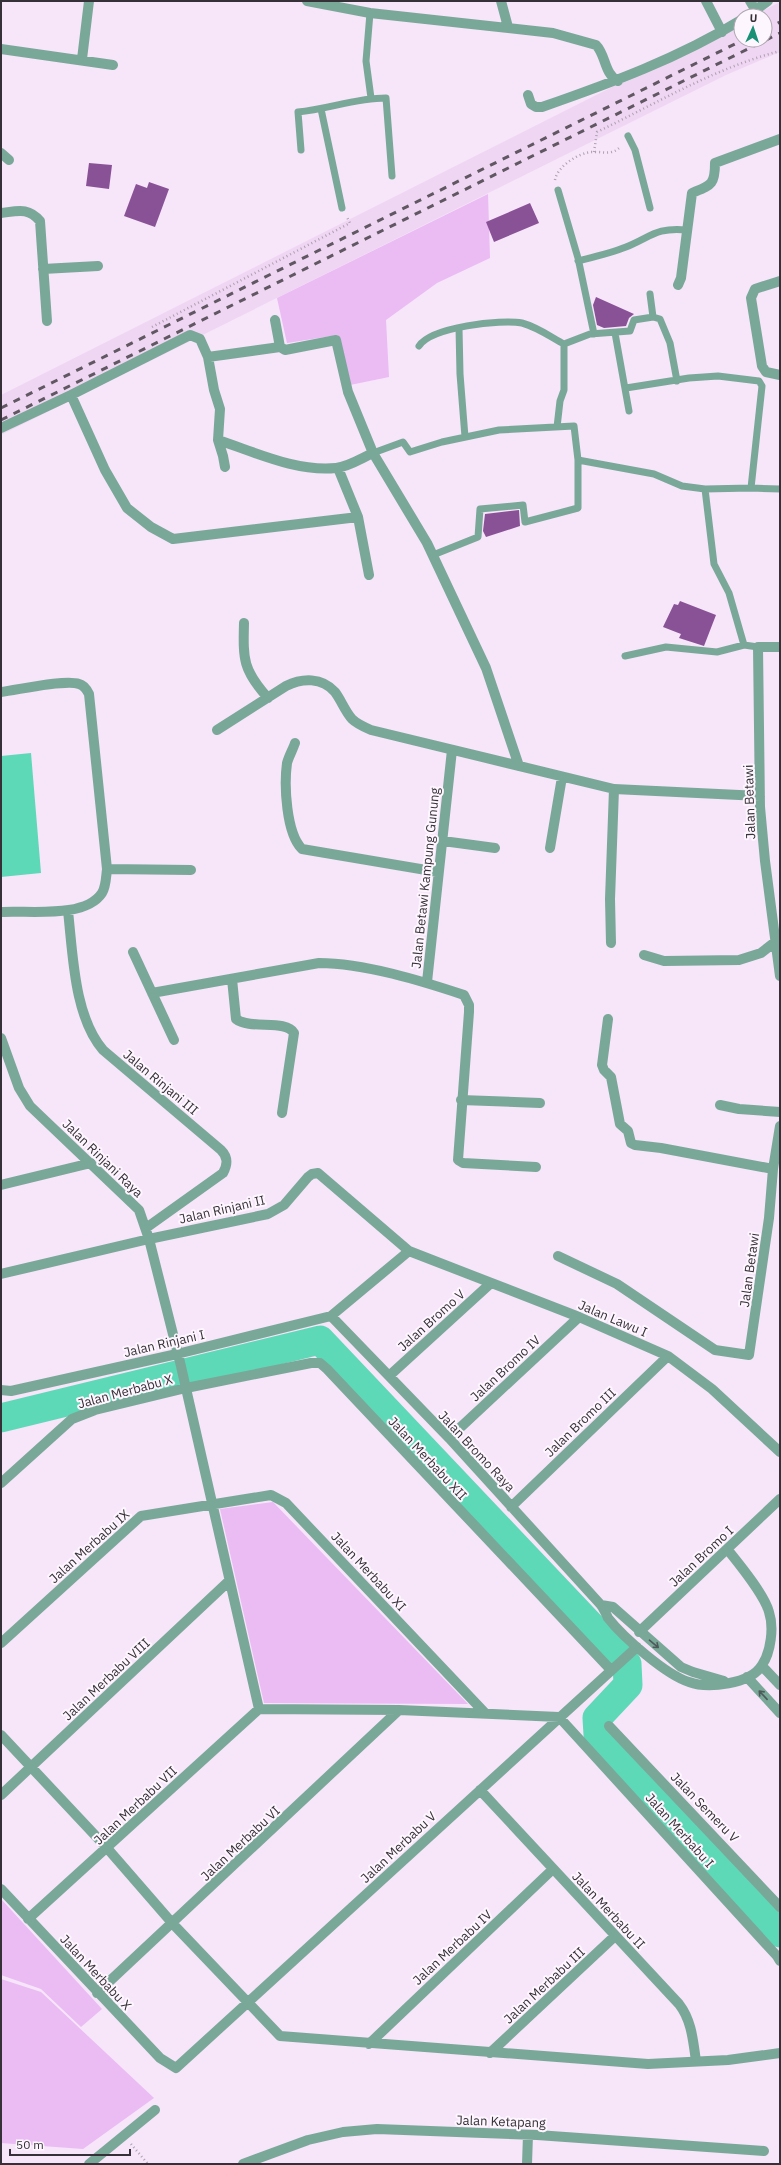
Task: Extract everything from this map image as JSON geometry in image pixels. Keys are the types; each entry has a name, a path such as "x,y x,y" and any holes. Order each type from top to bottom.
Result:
{"street":[{"path":"82,59 89,1"},
{"path":"307,1 370,13 508,27 553,34 596,45 600,49 610,75 618,81"},
{"path":"501,1 508,27"},
{"path":"706,1 722,32"},
{"path":"759,8 768,1"},
{"path":"528,95 531,104 536,107 542,107 618,81 722,32 733,25"},
{"path":"1,49 82,59 112,65"},
{"path":"678,285 681,278 692,192 710,185 715,178 715,163 780,139"},
{"path":"1,153 9,160"},
{"path":"1,213 25,211 33,213 40,221 47,321"},
{"path":"43,268 98,266"},
{"path":"780,281 755,289 751,298 762,366 766,372 780,376"},
{"path":"275,320 280,347"},
{"path":"1,428 71,395 190,335 200,339 208,357 214,390 220,409 218,440 223,456 224,467"},
{"path":"208,357 280,347 285,350 336,340 348,392 373,453 433,556 486,668 519,766"},
{"path":"71,395 105,470 128,508 151,527 173,539 358,516"},
{"path":"218,440 300,466 338,468 373,453"},
{"path":"338,468 358,516 369,575"},
{"path":"244,623 246,668 255,683 268,698"},
{"path":"758,647 780,647"},
{"name":"Jalan Betawi","path":"758,647 760,796 764,860 778,942 780,976"},
{"path":"217,730 295,682 310,680 319,682 334,691 351,718 358,724 371,730 562,777 614,788 760,796"},
{"path":"1,692 67,683 79,684 87,689 89,694 107,869 104,889 101,895 85,906 68,911 1,912"},
{"path":"295,743 288,762 286,798 295,842 302,849 438,872"},
{"name":"Jalan Betawi Kampung Gunung","path":"452,750 427,982 464,995 469,1004 461,1100 458,1160 463,1163 536,1167"},
{"path":"550,848 562,777"},
{"path":"611,943 610,899 614,788"},
{"path":"443,840 495,848"},
{"path":"107,869 191,870"},
{"name":"Jalan Rinjani III","path":"68,911 74,965 82,1008 92,1038 103,1050 221,1150 226,1160 227,1166 223,1173 146,1228"},
{"path":"644,955 664,961 739,960 761,953 778,942"},
{"path":"133,952 174,1040"},
{"path":"152,993 319,963 339,963 427,982"},
{"path":"232,979 236,1019 245,1024 286,1027 294,1033 282,1113"},
{"path":"608,1020 602,1065 604,1070 611,1077 620,1124 628,1131 631,1143 635,1145 661,1148 773,1169"},
{"name":"Jalan Rinjani Raya","path":"1,1038 23,1096 30,1106 140,1210 149,1239 185,1384 259,1708"},
{"path":"461,1100 540,1103"},
{"path":"720,1105 739,1109 780,1112"},
{"name":"Jalan Betawi","path":"558,1256 617,1284 715,1350 749,1355 769,1218 776,1189 773,1169 780,1126"},
{"path":"1,1185 91,1163"},
{"name":"Jalan Rinjani II","path":"1,1274 149,1239 268,1214 284,1205 308,1177 312,1174 318,1173 408,1251"},
{"path":"331,1316 408,1251"},
{"name":"Jalan Lawu I","path":"408,1251 579,1317 668,1356 712,1389 780,1452"},
{"name":"Jalan Bromo V","path":"389,1376 491,1283"},
{"name":"Jalan Rinjani I","path":"1,1390 11,1391 178,1358 331,1316"},
{"name":"Jalan Bromo Raya","path":"331,1316 448,1438 602,1605 608,1618 635,1649 677,1678 700,1685 732,1682 747,1677 762,1666"},
{"name":"Jalan Bromo IV","path":"448,1438 579,1317"},
{"name":"Jalan Bromo III","path":"511,1507 668,1356"},
{"name":"Jalan Merbabu XII","path":"185,1384 311,1363 323,1365 614,1667"},
{"name":"Jalan Merbabu X","path":"1,1483 72,1419 95,1410 185,1384"},
{"name":"Jalan Merbabu XI","path":"212,1503 264,1494 277,1497 286,1503 485,1713"},
{"name":"Jalan Bromo I","path":"639,1632 780,1499"},
{"name":"Jalan Merbabu IX","path":"1,1643 141,1516 212,1503"},
{"path":"727,1549 748,1576 769,1611 772,1628 770,1643 762,1666 780,1685"},
{"name":"Jalan Merbabu VIII","path":"1,1795 230,1581"},
{"name":"Jalan Bromo Raya","path":"602,1605 613,1607 639,1632 682,1667 712,1678 732,1682"},
{"name":"Jalan Merbabu V","path":"176,2068 635,1649"},
{"path":"747,1677 780,1713"},
{"path":"259,1708 399,1710 559,1717"},
{"name":"Jalan Merbabu VII","path":"28,1919 259,1708"},
{"name":"Jalan Merbabu VI","path":"97,1993 173,1924 399,1710"},
{"name":"Jalan Merbabu I","path":"559,1717 780,1961"},
{"name":"Jalan Semeru V","path":"609,1726 780,1907"},
{"path":"1,1735 107,1848 173,1924 280,2036 368,2044 648,2064 728,2060 780,2054"},
{"name":"Jalan Merbabu II","path":"480,1790 687,2016 696,2061"},
{"name":"Jalan Merbabu IV","path":"368,2044 553,1869"},
{"name":"Jalan Merbabu X","path":"1,1889 97,1993 160,2058 176,2068"},
{"name":"Jalan Merbabu III","path":"490,2053 615,1936"},
{"path":"89,2164 122,2135 155,2110"},
{"name":"Jalan Ketapang","path":"242,2164 308,2140 343,2132 376,2129 528,2135 764,2152"},
{"path":"527,2164 528,2135"}],"lane":[{"path":"370,13 366,60 371,98"},
{"path":"301,150 298,112 321,109 344,102 371,98 386,98 392,176"},
{"path":"321,109 342,208"},
{"path":"628,136 635,150 650,208"},
{"path":"558,190 578,261 594,334"},
{"path":"578,261 626,247 651,233 673,228 687,230"},
{"path":"650,294 653,317"},
{"path":"419,346 422,341 432,335 486,322 522,323 564,344 594,334 630,331 634,320 653,317 660,319 670,343 676,381"},
{"path":"460,328 460,374 465,437"},
{"path":"615,333 629,411"},
{"path":"557,427 560,401 564,390 564,344"},
{"path":"626,388 718,376 756,379 761,383 751,488"},
{"path":"373,453 403,442 410,452 465,437 499,430 574,426 578,460 578,508 525,522 523,505 480,509 478,537 433,556"},
{"path":"578,460 654,474 682,486 705,489 780,489"},
{"path":"705,489 714,564 729,593 744,645"},
{"path":"625,656 666,647 717,652 744,645 758,647"}],"path":[{"path":"594,152 597,132 710,76 750,59 780,51"},
{"path":"558,190 555,181 556,174 561,167 586,153 594,152 606,154 617,150 628,136 622,120"},
{"path":"152,327 350,223 342,208"},
{"path":"122,2135 148,2164"}],"shaded area":[{"path":"780,2 780,52 726,75 1,435 1,395 733,26 733,48 773,48 773,8 768,8"},
{"path":"488,194 490,258 437,283 386,320 389,377 350,385 338,335 287,343 277,298"},
{"path":"31,753 41,873 1,877 1,756"},
{"path":"273,1502 468,1704 264,1703 220,1509"},
{"path":"1,1899 102,2009 81,2027 41,1989 1,1975"},
{"path":"1,1979 41,1992 154,2098 83,2149 1,2143"}],"building":[{"path":"89,163 112,165 109,189 86,186"},
{"path":"149,182 169,189 155,227 124,216 136,184 147,188"},
{"path":"530,203 539,223 494,242 486,222"},
{"path":"596,297 634,314 629,318 626,326 604,328 597,325 593,305"},
{"path":"519,510 520,526 486,537 483,531 485,514"},
{"path":"680,601 716,615 704,646 679,638 681,634 663,627 674,604 678,605"}],"waterway":[{"path":"1,1418 320,1340 627,1664 628,1685 597,1718 598,1735 780,1933"}],"railway":[{"path":"773,25 780,22"},
{"path":"1,420 780,33"},
{"path":"1,408 733,45"}]}
